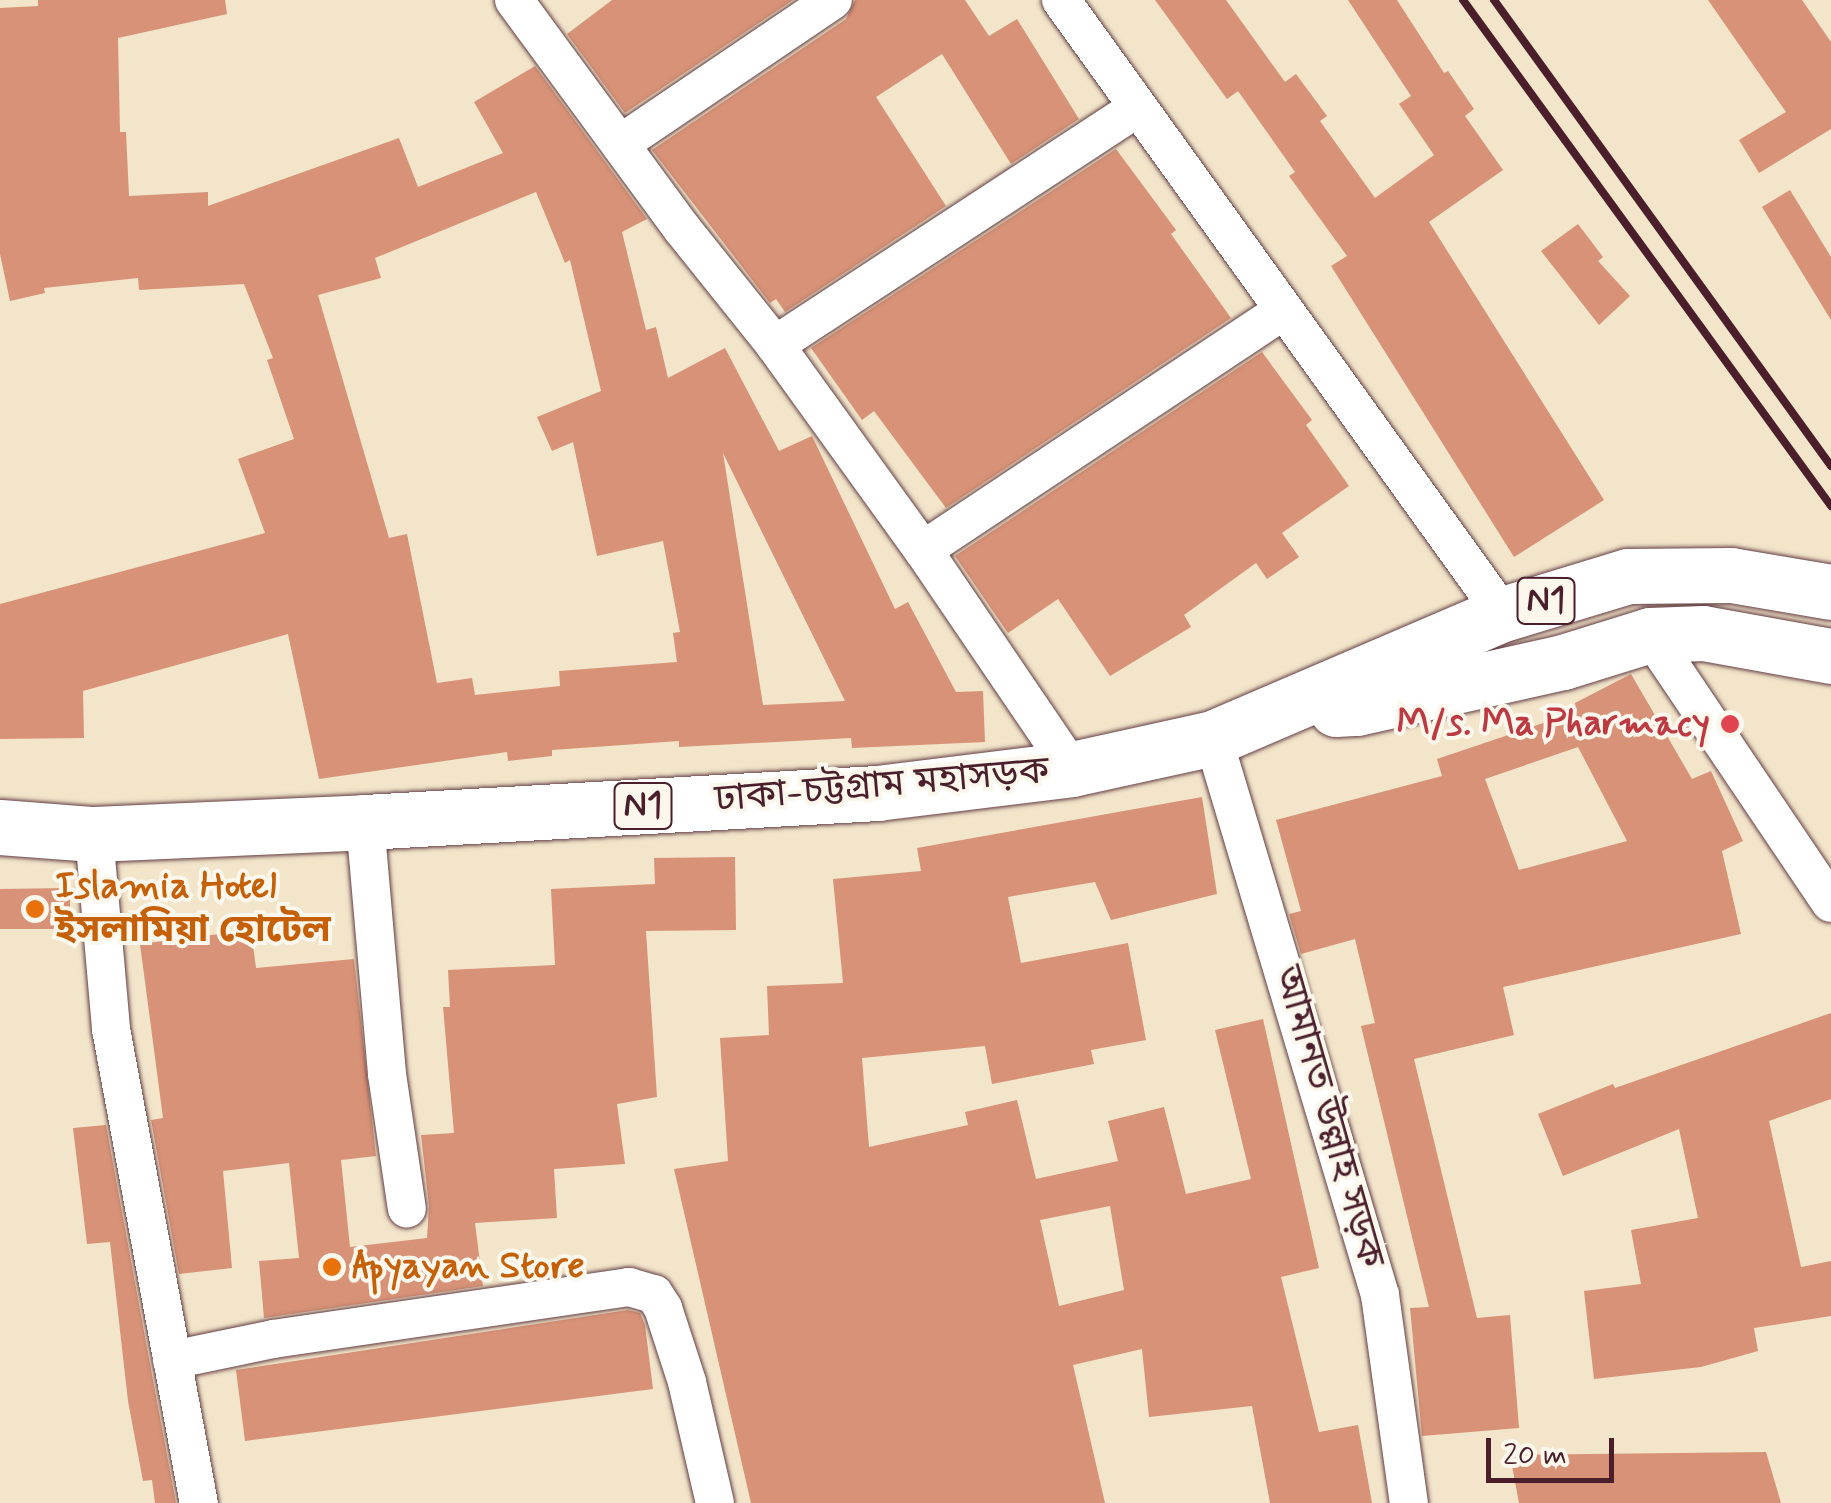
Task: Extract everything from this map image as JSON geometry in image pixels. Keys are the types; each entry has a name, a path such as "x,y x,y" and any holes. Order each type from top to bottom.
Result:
{"highway":[{"name":"ঢাকা-চট্টগ্রাম মহাসড়ক","path":"0,828 94,834 364,822 877,793 1072,769 1213,738 1503,614 1628,576 1731,575 1831,592"},
{"name":"ঢাকা-চট্টগ্রাম মহাসড়ক","path":"1276,711 1357,708 1563,662 1650,635 1703,633 1831,656"}],"street":[{"path":"514,0 775,345 923,550 1072,769"},
{"path":"620,144 833,0"},
{"path":"1060,0 1503,614"},
{"path":"775,345 1136,109"},
{"path":"923,550 1284,311"},
{"path":"1650,635 1831,903"},
{"name":"আমানত উল্লাহ সড়ক","path":"1213,738 1380,1295 1409,1503"},
{"path":"364,822 387,1074 407,1209"},
{"path":"94,834 112,1028 199,1503"},
{"path":"172,1360 292,1336 629,1286 654,1294 663,1308 687,1382 715,1503"}],"building":[{"path":"38,0 225,0 227,14 118,38 120,132 126,132 129,196 208,192 208,206 399,138 418,187 503,153 474,102 535,66 647,219 622,232 646,330 656,327 668,378 725,348 779,451 812,436 895,609 908,602 956,692 983,691 985,742 852,748 851,738 679,747 679,741 552,750 552,756 508,761 507,752 319,779 288,634 83,691 84,738 0,739 0,604 265,533 238,459 294,439 267,360 273,358 244,284 139,290 138,278 44,288 45,293 10,301 0,254 0,8 38,6","holes":["536,192 565,263 570,260 601,391 537,417 552,451 573,442 597,556 663,541 680,632 673,633 677,662 559,671 560,686 475,695 472,678 437,683 407,534 389,538 318,295 381,278 375,258","723,453 845,701 763,705"]},
{"path":"612,0 793,0 625,113 567,34"},
{"path":"855,0 965,0 989,36 1017,19 1079,119 1011,164 942,54 876,97 946,206 785,312 776,299 770,303 652,150 846,19"},
{"path":"1155,0 1226,0 1285,82 1296,74 1327,116 1320,121 1375,198 1434,155 1399,104 1411,96 1348,0 1397,0 1444,73 1448,71 1474,109 1465,116 1503,170 1429,222 1604,500 1514,557 1331,266 1347,256 1289,176 1295,172 1238,91 1227,99"},
{"path":"1708,0 1802,0 1831,42 1831,129 1759,173 1739,140 1786,112"},
{"path":"1116,149 1176,230 1171,234 1231,318 946,508 874,411 862,420 811,348"},
{"path":"1790,190 1831,257 1831,320 1762,207"},
{"path":"1578,224 1603,257 1598,261 1630,296 1599,325 1541,251"},
{"path":"1262,352 1312,420 1306,425 1349,486 1282,533 1299,557 1267,579 1256,563 1184,615 1191,627 1110,676 1058,599 1008,633 955,556"},
{"path":"1631,674 1692,779 1711,771 1743,841 1722,851 1741,934 1503,987 1514,1035 1414,1059 1477,1318 1510,1315 1519,1428 1422,1436 1410,1308 1429,1307 1361,1026 1375,1023 1355,939 1301,954 1289,914 1301,911 1276,820 1442,776 1437,759 1576,712 1575,703","holes":["1578,747 1627,841 1519,870 1485,779"]},
{"path":"1202,797 1217,894 1111,920 1095,882 1008,897 1021,963 1128,943 1146,1040 1091,1050 1094,1064 992,1084 985,1046 862,1058 869,1147 968,1125 965,1112 1017,1100 1036,1179 1118,1161 1108,1121 1164,1107 1186,1194 1251,1179 1215,1030 1263,1019 1319,1268 1281,1277 1319,1432 1358,1425 1372,1503 1270,1503 1252,1406 1149,1417 1142,1349 1073,1365 1105,1503 751,1503 674,1169 728,1161 720,1038 769,1035 767,986 843,983 833,879 921,871 917,848","holes":["1110,1206 1124,1290 1059,1306 1040,1220"]},
{"path":"735,857 736,930 646,931 657,1097 617,1104 625,1164 554,1169 557,1218 475,1223 483,1286 264,1318 259,1261 299,1258 289,1163 223,1171 232,1268 179,1274 151,1120 163,1118 140,944 251,930 256,968 354,959 376,1156 341,1160 350,1247 427,1238 429,1206 421,1135 454,1133 443,1007 450,1007 448,970 555,965 551,889 655,884 654,858"},
{"name":"Islamia Hotel ইসলামিয়া হোটেল","path":"70,888 70,929 0,929 0,889"},
{"path":"1831,1013 1831,1099 1769,1121 1801,1267 1831,1261 1831,1316 1754,1328 1758,1351 1701,1367 1594,1379 1584,1291 1641,1284 1631,1230 1698,1218 1679,1129 1563,1176 1538,1114 1613,1084 1615,1088"},
{"path":"106,1125 176,1503 155,1503 152,1480 143,1481 128,1401 110,1242 87,1244 73,1128"},
{"path":"628,1310 640,1313 645,1325 653,1389 245,1441 236,1370"},
{"path":"1766,1452 1781,1503 1519,1503 1510,1455"}],"railway":[{"path":"1463,0 1831,506"},
{"path":"1494,0 1831,466"}],"place":[{"name":"M/s. Ma Pharmacy","path":"1730,724"},
{"name":"Islamia Hotel ইসলামিয়া হোটেল","path":"35,909"},
{"name":"Apyayan Store","path":"332,1267"}]}
